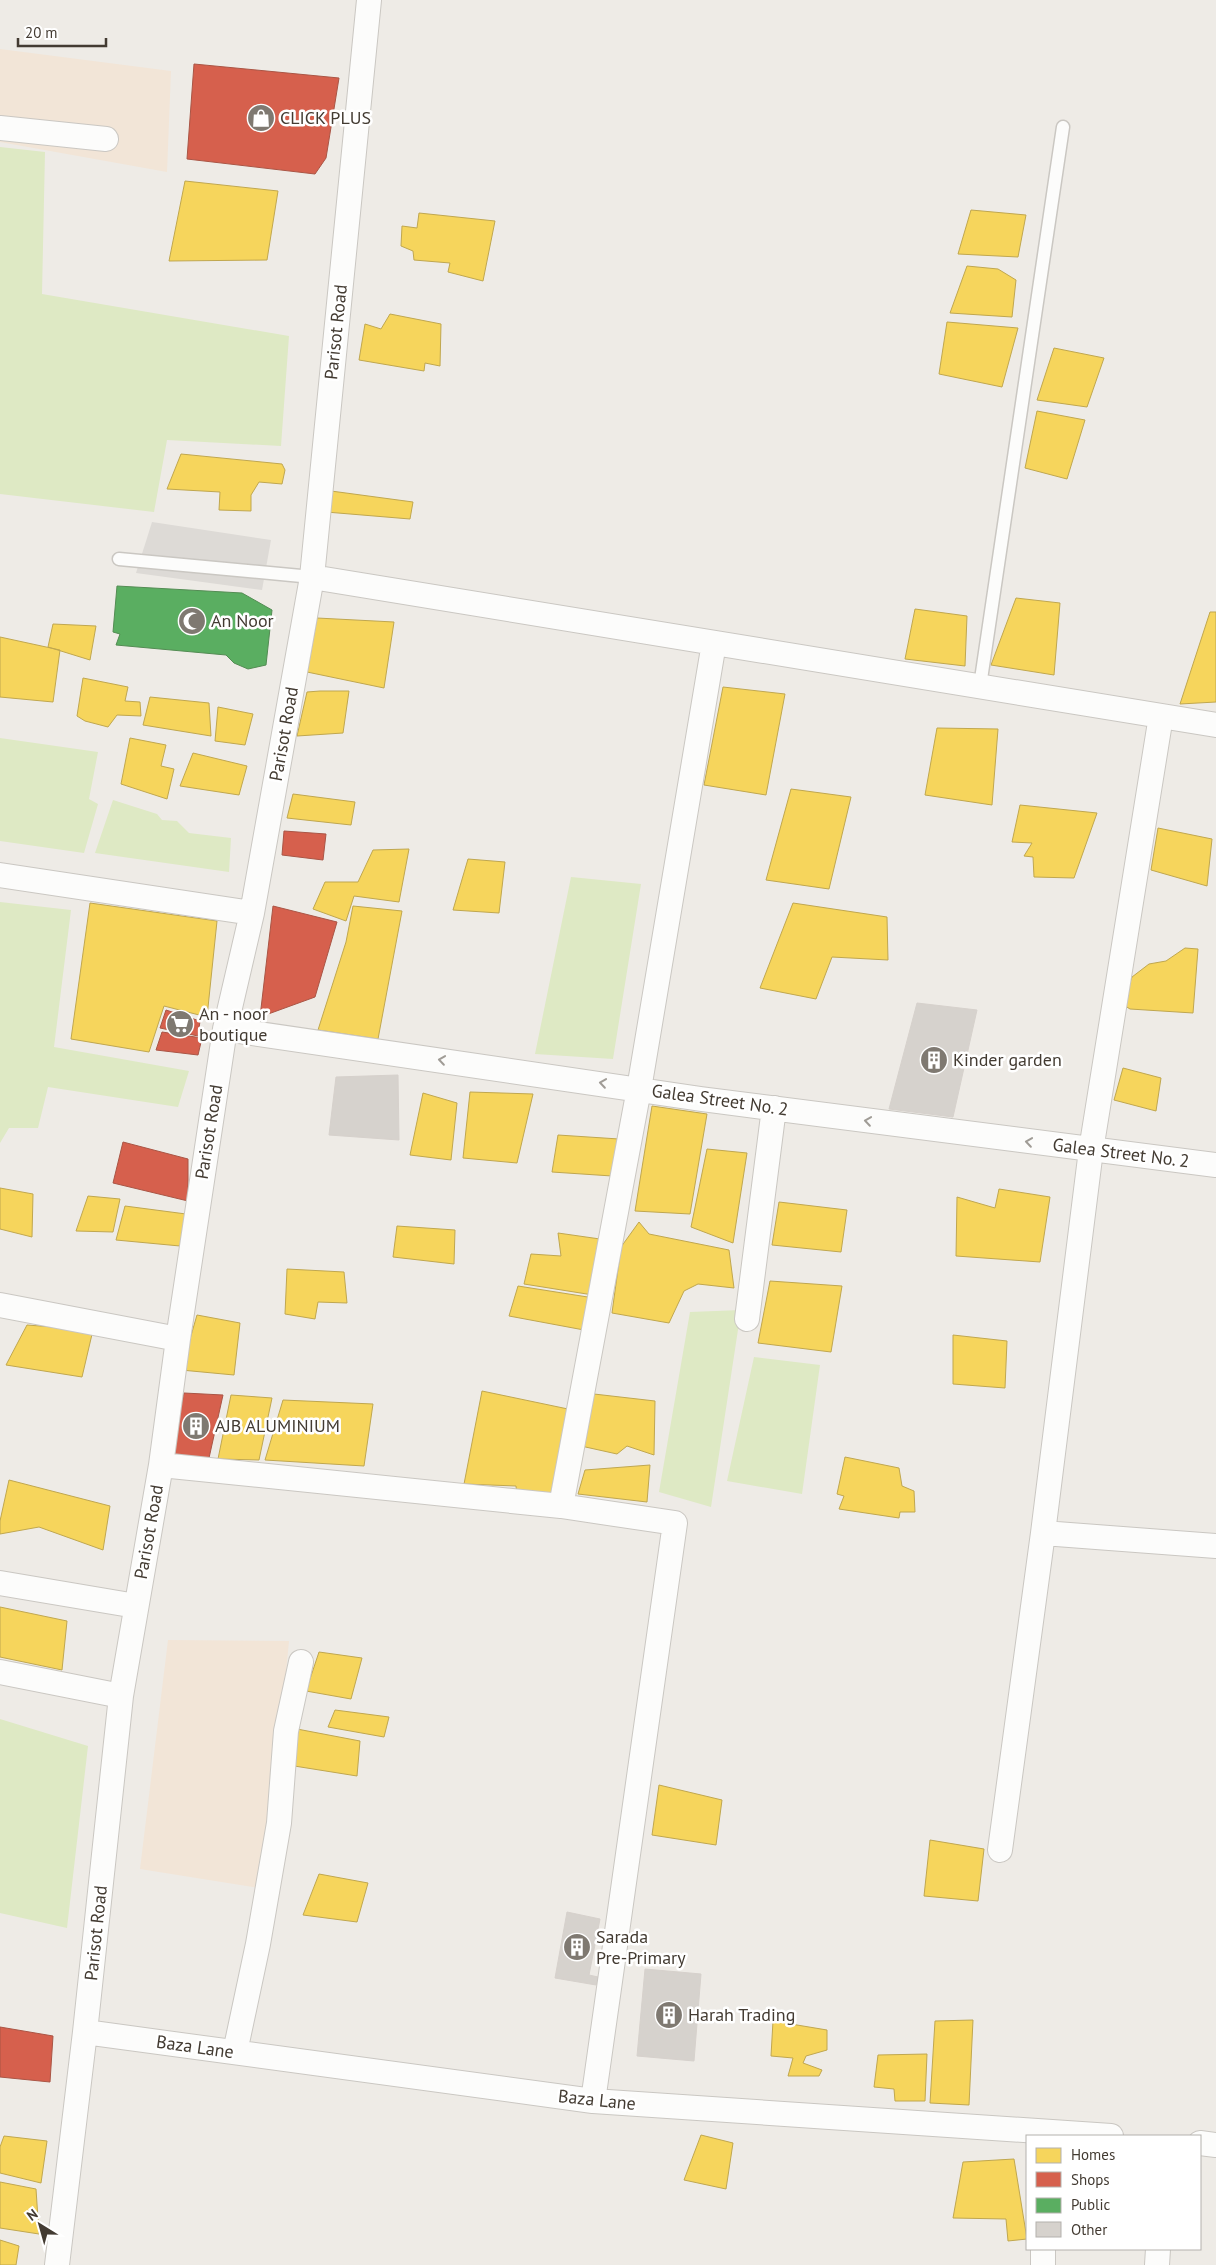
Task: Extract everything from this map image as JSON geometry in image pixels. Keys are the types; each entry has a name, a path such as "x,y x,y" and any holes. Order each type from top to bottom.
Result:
{"street":[{"name":"Parisot Road","path":"58,2265 121,1696 161,1466 178,1339 225,1029 252,913 312,577 368,0"},
{"path":"0,128 106,139"},
{"path":"312,577 1216,725"},
{"path":"561,1506 639,1089 714,644"},
{"path":"1000,1850 1043,1533 1091,1150 1161,716"},
{"path":"0,875 252,913"},
{"name":"Galea Street No. 2","path":"225,1029 774,1108 1216,1165"},
{"path":"747,1319 774,1108"},
{"path":"0,1305 178,1339"},
{"path":"161,1466 561,1506 675,1523 593,2101"},
{"path":"1043,1533 1216,1546"},
{"path":"0,1583 136,1606"},
{"path":"235,2052 258,1944 279,1822 286,1731 301,1662"},
{"path":"0,1672 121,1696"},
{"name":"Baza Lane","path":"85,2032 593,2101 1025,2140"},
{"path":"1201,2144 1216,2145"},
{"path":"1043,2250 1043,2265"},
{"path":"1157,2265 1158,2250"}],"lane":[{"path":"980,686 1063,127"},
{"path":"120,559 312,577"}],"shaded area":[{"path":"0,49 171,71 167,172 0,142"},
{"path":"152,522 271,540 262,590 136,573"},
{"path":"168,1640 289,1641 265,1889 140,1869"}],"green space":[{"path":"0,147 45,152 42,294 289,336 281,446 167,440 154,512 0,494"},
{"path":"0,738 98,752 89,799 98,804 84,853 0,841"},
{"path":"113,800 157,814 162,820 177,821 189,833 231,838 229,872 95,853"},
{"path":"571,877 641,884 613,1059 535,1054"},
{"path":"0,902 71,910 54,1047 189,1071 178,1107 48,1087 38,1128 9,1128 0,1143"},
{"path":"741,1310 711,1507 659,1492 690,1312"},
{"path":"754,1357 820,1365 802,1494 727,1481"},
{"path":"0,1719 88,1746 67,1928 0,1913"}],"building: Homes":[{"path":"185,181 278,191 267,260 169,261"},
{"path":"971,210 1026,215 1018,257 958,254"},
{"path":"419,213 495,221 483,281 448,272 450,263 414,260 413,251 401,246 402,226 417,228"},
{"path":"967,266 998,269 1016,280 1012,317 950,313"},
{"path":"390,314 441,324 440,366 425,363 424,371 359,360 365,324 381,329"},
{"path":"947,322 1018,328 1002,387 939,374"},
{"path":"1054,348 1104,358 1087,407 1037,400"},
{"path":"1037,411 1085,420 1067,479 1025,468"},
{"path":"181,454 282,464 285,470 282,484 259,482 251,495 251,511 219,510 220,492 167,489"},
{"path":"331,491 413,502 410,519 326,512"},
{"path":"1016,598 1060,603 1054,675 991,665"},
{"path":"915,609 967,616 965,666 905,659"},
{"path":"1210,612 1216,612 1216,702 1180,704"},
{"path":"317,618 394,622 384,688 307,672"},
{"path":"53,624 96,626 90,660 48,647"},
{"path":"0,637 60,650 53,702 0,697"},
{"path":"83,678 128,687 125,701 140,702 141,716 117,715 108,727 85,721 77,716"},
{"path":"723,687 785,694 766,795 704,785"},
{"path":"349,691 343,733 297,736 307,692"},
{"path":"150,697 209,703 211,736 143,725"},
{"path":"218,707 253,714 245,745 215,741"},
{"path":"937,728 998,729 992,805 925,795"},
{"path":"130,738 166,745 161,766 174,769 167,799 121,784"},
{"path":"193,753 247,766 239,795 180,786"},
{"path":"791,789 851,797 829,889 766,880"},
{"path":"293,794 355,802 351,825 287,818"},
{"path":"1020,805 1097,813 1074,878 1034,877 1033,857 1024,856 1032,843 1012,842"},
{"path":"1158,828 1212,839 1207,886 1151,870"},
{"path":"409,849 399,902 354,896 346,921 313,909 325,882 358,882 373,850"},
{"path":"468,859 505,862 499,913 453,910"},
{"path":"90,903 217,921 207,1017 164,1006 149,1052 71,1039"},
{"path":"793,903 887,917 888,960 832,957 816,999 760,988"},
{"path":"353,906 402,911 378,1039 318,1030 346,942"},
{"path":"1185,948 1198,949 1193,1013 1130,1009 1122,1004 1132,977 1149,964 1166,961"},
{"path":"1123,1068 1161,1078 1156,1111 1114,1100"},
{"path":"470,1092 533,1094 517,1163 463,1158"},
{"path":"423,1093 457,1103 451,1160 410,1155"},
{"path":"652,1106 707,1114 690,1214 635,1211"},
{"path":"558,1135 619,1139 612,1176 552,1172"},
{"path":"707,1149 747,1153 733,1243 691,1227"},
{"path":"0,1188 33,1194 32,1237 0,1229"},
{"path":"999,1189 1050,1197 1040,1262 956,1256 957,1197 995,1208"},
{"path":"88,1196 120,1199 113,1232 76,1231"},
{"path":"779,1202 847,1210 841,1252 772,1245"},
{"path":"125,1206 186,1214 180,1246 116,1240"},
{"path":"639,1222 649,1234 729,1250 734,1288 698,1284 684,1291 669,1323 612,1313 621,1247"},
{"path":"397,1226 455,1230 454,1264 393,1257"},
{"path":"558,1233 600,1239 593,1295 524,1284 531,1254 561,1256"},
{"path":"287,1269 344,1272 347,1303 318,1302 315,1319 285,1314"},
{"path":"770,1281 842,1286 831,1352 758,1343"},
{"path":"518,1286 594,1298 584,1330 509,1316"},
{"path":"197,1315 240,1323 234,1375 181,1370"},
{"path":"27,1325 93,1330 82,1377 6,1365"},
{"path":"953,1335 1007,1341 1005,1388 953,1384"},
{"path":"482,1391 568,1409 554,1500 517,1495 516,1486 464,1484"},
{"path":"594,1394 655,1401 654,1455 627,1446 617,1454 581,1446"},
{"path":"231,1395 272,1398 259,1460 218,1459"},
{"path":"283,1400 373,1404 364,1466 265,1460"},
{"path":"845,1457 899,1468 902,1486 914,1491 915,1512 900,1512 899,1518 839,1509 844,1496 837,1494"},
{"path":"650,1465 647,1502 578,1494 585,1470"},
{"path":"9,1480 110,1506 103,1550 39,1527 0,1534 0,1521"},
{"path":"0,1607 67,1621 62,1670 0,1657"},
{"path":"319,1652 362,1658 351,1699 306,1691"},
{"path":"335,1710 389,1717 384,1737 328,1727"},
{"path":"297,1729 360,1741 357,1776 288,1765"},
{"path":"659,1785 722,1800 716,1845 652,1835"},
{"path":"930,1840 984,1849 978,1901 924,1896"},
{"path":"319,1874 368,1883 357,1922 303,1915"},
{"path":"973,2020 969,2105 930,2103 935,2021"},
{"path":"773,2021 827,2030 827,2050 806,2056 803,2063 822,2070 819,2076 788,2076 793,2058 771,2056"},
{"path":"927,2054 925,2101 895,2101 894,2089 874,2087 878,2055"},
{"path":"701,2135 733,2143 726,2189 684,2180"},
{"path":"4,2136 47,2141 41,2183 0,2173 0,2147"},
{"path":"1014,2159 1026,2239 1008,2241 1006,2219 953,2218 963,2162"},
{"path":"0,2182 36,2189 39,2234 0,2228"},
{"path":"0,2240 19,2246 16,2265 0,2265"}],"building: Shops":[{"name":"CLICK PLUS","path":"194,64 339,78 326,158 315,174 187,159"},
{"path":"284,831 326,834 323,860 282,855"},
{"path":"273,906 337,922 315,997 260,1017"},
{"name":"An - noor boutique","path":"166,1010 200,1021 198,1036 160,1028"},
{"path":"162,1032 202,1038 198,1055 156,1050"},
{"path":"123,1142 188,1159 188,1201 113,1183"},
{"name":"AJB ALUMINIUM","path":"184,1393 223,1395 209,1458 170,1457"},
{"path":"0,2027 53,2036 50,2082 0,2077"}],"building: Public":[{"name":"An Noor","path":"117,586 242,593 272,610 266,665 248,669 234,663 226,655 116,645 120,634 113,632"}],"building: Other":[{"name":"Kinder garden","path":"917,1003 977,1010 953,1117 889,1109"},
{"path":"398,1075 399,1140 329,1135 336,1077"},
{"name":"Sarada Pre-Primary","path":"567,1912 600,1919 589,1975 598,1977 596,1985 555,1978"},
{"name":"Harah Trading","path":"645,1969 701,1974 694,2061 637,2056"}],"place":[{"name":"CLICK PLUS","path":"261,118"},
{"name":"An Noor","path":"192,621"},
{"name":"An - noor boutique","path":"180,1024"},
{"name":"Kinder garden","path":"934,1060"},
{"name":"AJB ALUMINIUM","path":"196,1426"},
{"name":"Sarada Pre-Primary","path":"577,1947"},
{"name":"Harah Trading","path":"669,2015"}]}
